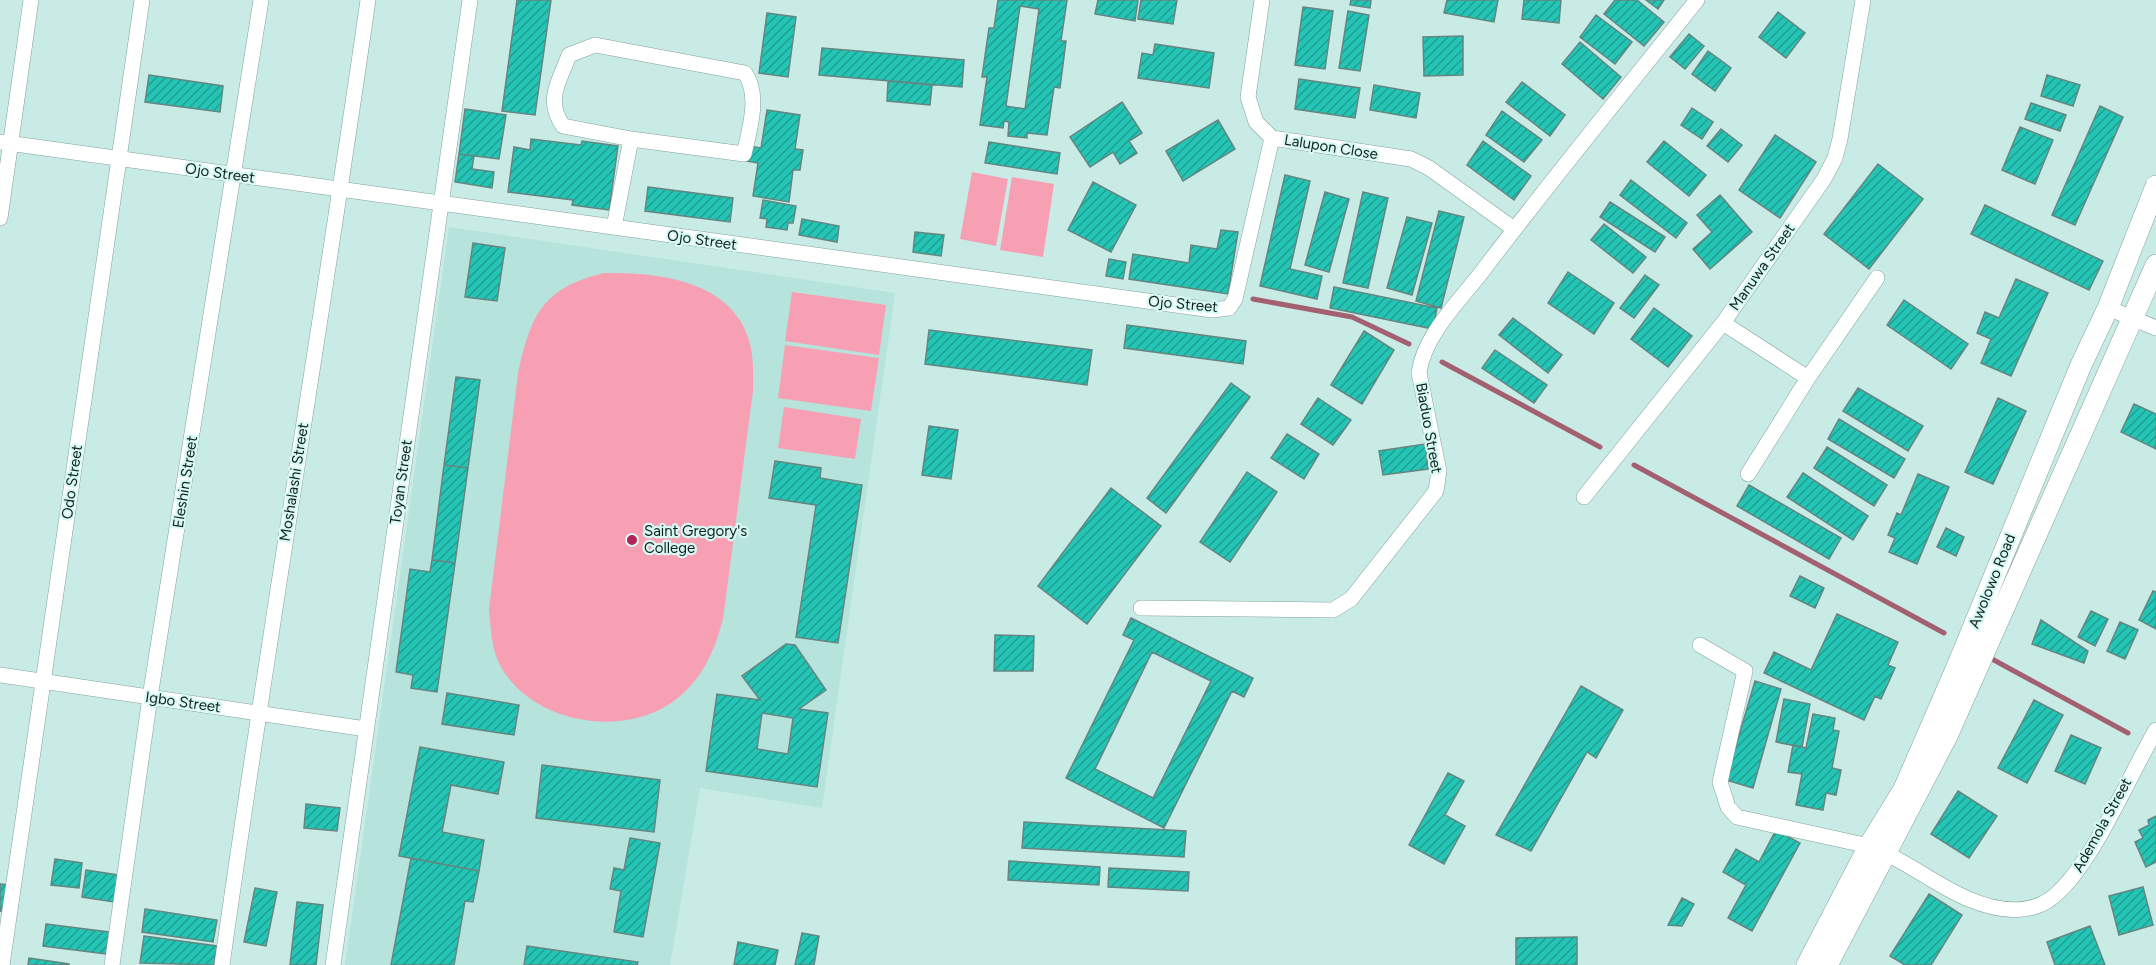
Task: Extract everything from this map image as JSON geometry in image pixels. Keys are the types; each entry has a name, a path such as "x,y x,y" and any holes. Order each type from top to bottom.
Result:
{"main road":[{"name":"Awolowo Road","path":"1827,965 1957,668 2081,365 2108,308 2156,186"},
{"name":"Awolowo Road","path":"1807,965 1947,736 2156,265"}],"street":[{"path":"0,218 5,143 31,0"},
{"name":"Odo Street","path":"2,965 142,0"},
{"name":"Eleshin Street","path":"112,965 150,697 235,175 261,0"},
{"name":"Moshalashi Street","path":"222,965 258,712 341,190 368,0"},
{"name":"Toyan Street","path":"333,965 470,0"},
{"name":"Lalupon Close","path":"1262,0 1248,97 1256,122 1272,138 1411,159 1429,168 1514,229"},
{"name":"Biaduo Street","path":"1141,608 1333,610 1351,599 1436,491 1439,471 1419,373 1421,360 1431,339 1514,229 1697,0"},
{"name":"Manuwa Street","path":"1584,497 1723,322 1824,179 1835,158 1863,0"},
{"path":"595,45 745,73 752,84 750,125 744,153 631,139 563,126 553,110 554,94 569,55 595,45"},
{"name":"Ojo Street","path":"5,143 1212,310 1229,308 1235,299 1272,138"},
{"path":"614,227 631,139"},
{"path":"1748,474 1808,378 1877,278"},
{"path":"2108,308 2156,328"},
{"path":"1723,322 1808,378"},
{"name":"Ademola Street","path":"1700,645 1745,671 1720,782 1728,807 1737,818 1878,849 1965,898 1995,908 2019,910 2041,904 2061,890 2081,869 2156,730"},
{"name":"Igbo Street","path":"0,675 366,729"}],"shaded area":[{"path":"972,172 1008,179 996,246 960,239"},
{"path":"1012,177 1054,184 1043,257 1000,250"},
{"name":"Saint Gregory's College","path":"449,227 895,293 822,808 700,788 670,965 345,965"},
{"path":"604,273 668,278 709,292 726,304 740,320 749,340 753,372 753,391 723,619 712,651 702,671 679,697 658,710 634,719 609,722 583,720 558,713 536,702 516,687 501,667 495,653 489,609 518,374 528,335 543,307 553,296 583,279"},
{"path":"792,292 886,305 879,355 785,341"},
{"path":"785,345 879,358 871,411 778,398"},
{"path":"784,407 861,419 855,459 778,448"}],"building":[{"path":"517,0 551,0 535,115 502,111"},
{"path":"998,0 1067,0 1061,41 1066,41 1060,88 1054,87 1047,135 1027,133 1027,138 1008,136 1009,122 1004,121 1003,128 980,125 987,77 982,77 989,28 994,28","holes":["1020,6 1039,9 1025,109 1006,106"]},
{"path":"1098,0 1138,0 1135,21 1095,14"},
{"path":"1141,0 1177,0 1173,24 1138,19"},
{"path":"1351,0 1371,0 1370,8 1350,5"},
{"path":"1447,0 1498,0 1494,22 1444,13"},
{"path":"1524,0 1561,0 1559,23 1522,19"},
{"path":"1615,0 1637,0 1664,22 1644,46 1604,14"},
{"path":"1646,0 1664,0 1658,9"},
{"path":"1303,7 1333,11 1325,69 1295,65"},
{"path":"1348,11 1369,15 1360,71 1339,68"},
{"path":"1778,12 1805,33 1786,58 1759,37"},
{"path":"767,13 796,17 788,77 759,73"},
{"path":"1596,15 1632,42 1615,64 1580,37"},
{"path":"1689,34 1704,46 1685,69 1670,57"},
{"path":"1463,36 1463,75 1424,76 1423,37"},
{"path":"1580,42 1621,77 1603,99 1562,64"},
{"path":"1155,44 1214,53 1209,88 1138,78 1142,53 1153,55"},
{"path":"822,48 964,60 962,87 819,75"},
{"path":"1708,51 1731,68 1715,91 1692,74"},
{"path":"149,75 223,86 220,112 145,102"},
{"path":"2047,75 2080,85 2073,106 2041,96"},
{"path":"1299,79 1360,88 1355,118 1295,109"},
{"path":"888,81 932,85 930,105 887,101"},
{"path":"1522,82 1565,115 1550,136 1506,102"},
{"path":"1374,85 1420,93 1416,118 1370,110"},
{"path":"1122,102 1142,133 1129,141 1137,153 1120,164 1113,152 1090,167 1070,137"},
{"path":"2031,103 2066,115 2060,131 2025,119"},
{"path":"2100,106 2123,117 2075,225 2052,215"},
{"path":"1692,108 1713,122 1702,139 1681,125"},
{"path":"465,109 506,115 499,159 459,154"},
{"path":"767,110 800,115 795,149 803,150 800,170 793,170 789,202 753,196 758,163 746,161 749,146 761,148"},
{"path":"1502,111 1542,140 1524,162 1486,135"},
{"path":"1218,120 1235,149 1183,181 1166,151"},
{"path":"2020,127 2053,140 2035,184 2002,170"},
{"path":"1721,129 1742,145 1728,162 1707,146"},
{"path":"1775,135 1816,162 1780,218 1739,190"},
{"path":"531,139 581,145 582,141 618,146 609,210 572,205 573,200 508,192 514,147 530,150"},
{"path":"1483,141 1531,176 1514,200 1467,165"},
{"path":"1664,141 1706,175 1689,196 1647,162"},
{"path":"989,142 1060,153 1057,174 985,163"},
{"path":"459,154 474,156 472,169 494,172 492,188 455,182"},
{"path":"1878,164 1923,199 1869,269 1824,234"},
{"path":"1285,175 1310,181 1290,269 1322,276 1317,299 1260,286"},
{"path":"1631,180 1687,223 1676,238 1620,195"},
{"path":"1093,182 1136,205 1111,252 1068,230"},
{"path":"648,187 733,198 730,222 645,211"},
{"path":"1325,192 1349,199 1329,272 1305,265"},
{"path":"1363,192 1388,198 1368,288 1343,283"},
{"path":"1720,195 1752,232 1710,269 1693,249 1712,232 1697,215"},
{"path":"763,200 796,206 793,223 788,223 787,230 766,227 767,219 760,218"},
{"path":"1610,202 1665,237 1655,252 1600,217"},
{"path":"1985,205 2103,261 2089,290 1971,234"},
{"path":"1439,211 1464,217 1441,308 1416,301"},
{"path":"1407,217 1432,223 1412,295 1387,288"},
{"path":"802,219 839,226 837,242 799,235"},
{"path":"1604,224 1646,257 1633,273 1591,240"},
{"path":"1221,230 1238,232 1228,294 1129,279 1133,254 1189,263 1191,245 1217,249"},
{"path":"915,232 944,235 941,256 913,252"},
{"path":"473,243 505,248 497,301 465,297"},
{"path":"1109,259 1126,262 1123,279 1106,276"},
{"path":"1568,272 1614,303 1594,334 1548,303"},
{"path":"1645,275 1659,285 1634,318 1620,308"},
{"path":"2016,279 2048,293 2011,376 1981,363 1991,339 1977,333 1985,312 1999,318"},
{"path":"1334,287 1437,308 1433,329 1330,308"},
{"path":"1904,300 1968,344 1951,369 1887,325"},
{"path":"1654,308 1692,336 1668,367 1631,339"},
{"path":"1513,318 1562,355 1548,373 1499,335"},
{"path":"1127,325 1246,341 1243,364 1124,348"},
{"path":"929,330 1092,350 1087,385 925,364"},
{"path":"1364,331 1394,350 1362,404 1331,385"},
{"path":"1495,350 1547,385 1534,403 1482,368"},
{"path":"456,377 480,380 468,468 444,465"},
{"path":"1231,383 1250,397 1166,513 1147,498"},
{"path":"1858,388 1923,426 1908,451 1843,411"},
{"path":"1318,398 1351,420 1333,445 1301,424"},
{"path":"1998,398 2026,411 1993,484 1965,472"},
{"path":"2134,404 2156,414 2156,449 2121,432"},
{"path":"1839,419 1905,459 1894,478 1828,439"},
{"path":"929,426 958,430 951,479 922,475"},
{"path":"1287,434 1319,454 1304,479 1271,458"},
{"path":"1425,444 1428,469 1383,475 1379,451"},
{"path":"1827,447 1887,485 1874,506 1814,468"},
{"path":"775,461 821,468 820,478 862,485 838,643 796,637 816,505 769,498"},
{"path":"444,465 468,468 455,563 432,560"},
{"path":"1247,472 1277,492 1230,562 1200,542"},
{"path":"1803,473 1868,516 1853,540 1787,497"},
{"path":"1918,474 1949,487 1917,564 1889,552 1895,538 1888,535 1897,513 1901,515"},
{"path":"1749,485 1841,538 1829,559 1737,506"},
{"path":"1111,488 1161,526 1087,624 1038,586"},
{"path":"1946,528 1964,537 1956,556 1937,547"},
{"path":"432,560 455,563 437,692 411,688 413,675 396,672 410,569 430,572"},
{"path":"1800,576 1824,588 1815,608 1790,596"},
{"path":"2153,591 2156,592 2156,629 2139,620"},
{"path":"2091,611 2108,619 2095,646 2078,637"},
{"path":"1837,614 1898,642 1888,665 1895,668 1881,699 1875,696 1864,720 1764,673 1774,652 1811,670"},
{"path":"1131,618 1253,678 1244,697 1232,691 1164,828 1066,778 1134,640 1123,635","holes":["1152,652 1211,681 1153,798 1095,769"]},
{"path":"2041,620 2088,651 2084,663 2032,644"},
{"path":"2120,622 2138,630 2125,659 2107,651"},
{"path":"995,635 1034,636 1033,671 994,671"},
{"path":"786,644 795,645 826,690 799,709 828,713 817,787 706,771 717,694 760,700 742,676","holes":["762,713 793,718 788,754 757,749"]},
{"path":"1755,681 1781,689 1753,788 1726,780"},
{"path":"1581,686 1623,710 1596,758 1587,752 1531,851 1496,835"},
{"path":"447,693 519,705 514,735 442,724"},
{"path":"1784,699 1810,704 1802,747 1776,742"},
{"path":"2034,700 2063,715 2027,783 1998,768"},
{"path":"1813,714 1835,718 1833,730 1839,731 1832,768 1841,770 1836,795 1826,793 1823,810 1796,805 1802,774 1788,772 1793,745 1806,748"},
{"path":"2071,735 2101,748 2085,784 2055,771"},
{"path":"420,747 504,762 498,794 451,785 442,832 484,840 479,871 399,856"},
{"path":"542,765 660,780 654,832 536,818"},
{"path":"1448,773 1464,781 1445,815 1465,826 1444,864 1409,845"},
{"path":"1958,791 1997,816 1969,858 1931,834"},
{"path":"306,804 340,808 337,831 304,828"},
{"path":"2156,816 2156,862 2146,867 2135,842 2143,838 2139,830 2149,825 2148,820"},
{"path":"1024,822 1186,831 1184,857 1022,848"},
{"path":"1776,830 1800,843 1752,931 1728,918 1746,885 1723,872 1736,849 1759,862"},
{"path":"630,838 660,843 643,937 614,932 621,891 610,889 614,868 624,870"},
{"path":"411,858 479,871 473,902 465,901 454,965 391,965"},
{"path":"55,859 82,863 79,888 51,885"},
{"path":"1009,861 1100,867 1099,885 1008,880"},
{"path":"1109,868 1189,872 1188,891 1108,887"},
{"path":"86,870 118,875 114,902 82,897"},
{"path":"0,884 9,885 5,912 0,911"},
{"path":"2143,887 2153,925 2119,935 2109,896"},
{"path":"255,888 277,892 266,946 244,942"},
{"path":"1929,894 1962,915 1931,965 1905,965 1890,956"},
{"path":"1682,898 1694,904 1682,926 1668,925"},
{"path":"297,902 323,905 316,965 290,965"},
{"path":"145,909 217,920 213,942 142,932"},
{"path":"46,924 109,932 106,954 43,946"},
{"path":"2090,926 2105,965 2055,965 2047,942"},
{"path":"802,933 819,936 814,965 795,965"},
{"path":"144,936 217,946 214,965 140,963"},
{"path":"1577,937 1577,965 1516,965 1516,938"},
{"path":"738,942 778,950 775,965 734,965"},
{"path":"527,946 638,962 637,965 524,965"},
{"path":"29,958 69,964 69,965 28,965"}],"waterway":[{"path":"1253,299 1352,317 1409,344"},
{"path":"1442,362 1600,447"},
{"path":"1634,465 1944,633"},
{"path":"1992,659 2128,733"}],"place":[{"name":"Saint Gregory's College","path":"632,540"}]}
